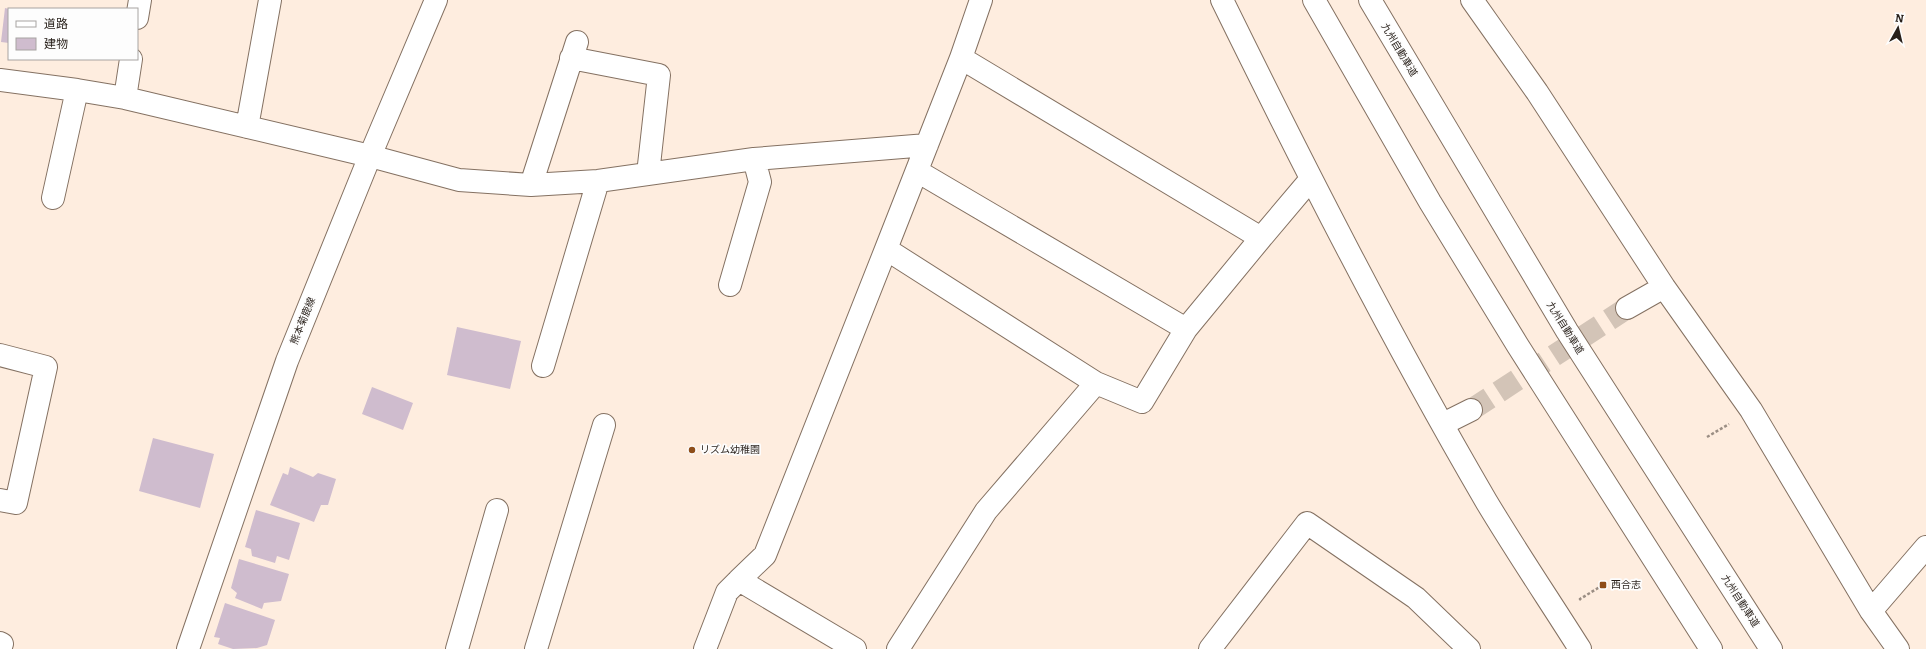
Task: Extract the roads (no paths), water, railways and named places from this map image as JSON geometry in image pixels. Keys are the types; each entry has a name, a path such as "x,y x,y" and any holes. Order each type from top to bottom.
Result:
{"main road":[{"path":"138,12 140,0"},
{"path":"247,127 270,0"},
{"name":"熊本菊鹿線","path":"188,649 287,361 370,156 436,0"},
{"path":"705,649 727,592 765,556 962,58 982,0"},
{"path":"1222,0 1310,180 1443,424 1487,502 1580,649"},
{"path":"1314,0 1430,202 1518,346 1711,649"},
{"name":"九州自動車道","path":"1370,0 1567,331 1771,649"},
{"path":"1472,0 1537,92 1664,287 1751,410 1871,611 1898,649"},
{"path":"532,185 574,50 659,74 648,174"},
{"path":"962,58 1261,238"},
{"path":"125,98 131,60"},
{"path":"0,80 125,98 370,156 459,180 532,185 598,181 754,159 927,146"},
{"path":"53,198 77,90"},
{"path":"730,285 760,182 754,159"},
{"path":"917,171 1186,329"},
{"path":"886,250 1096,383 1142,402 1186,329 1310,180"},
{"path":"543,366 598,181"},
{"path":"1627,308 1664,287"},
{"path":"0,354 46,366 16,503 0,500"},
{"path":"898,649 986,510 1096,383"},
{"path":"1443,424 1471,410"},
{"path":"536,649 604,424"},
{"path":"457,649 498,510"},
{"path":"1210,649 1307,523 1416,598 1469,649"},
{"path":"1871,611 1926,547"},
{"path":"739,580 855,649"}],"tunnel":[{"path":"1471,410 1627,308"}],"place":[{"name":"リズム幼稚園","path":"692,450"},
{"name":"西合志","path":"1603,585"}]}
